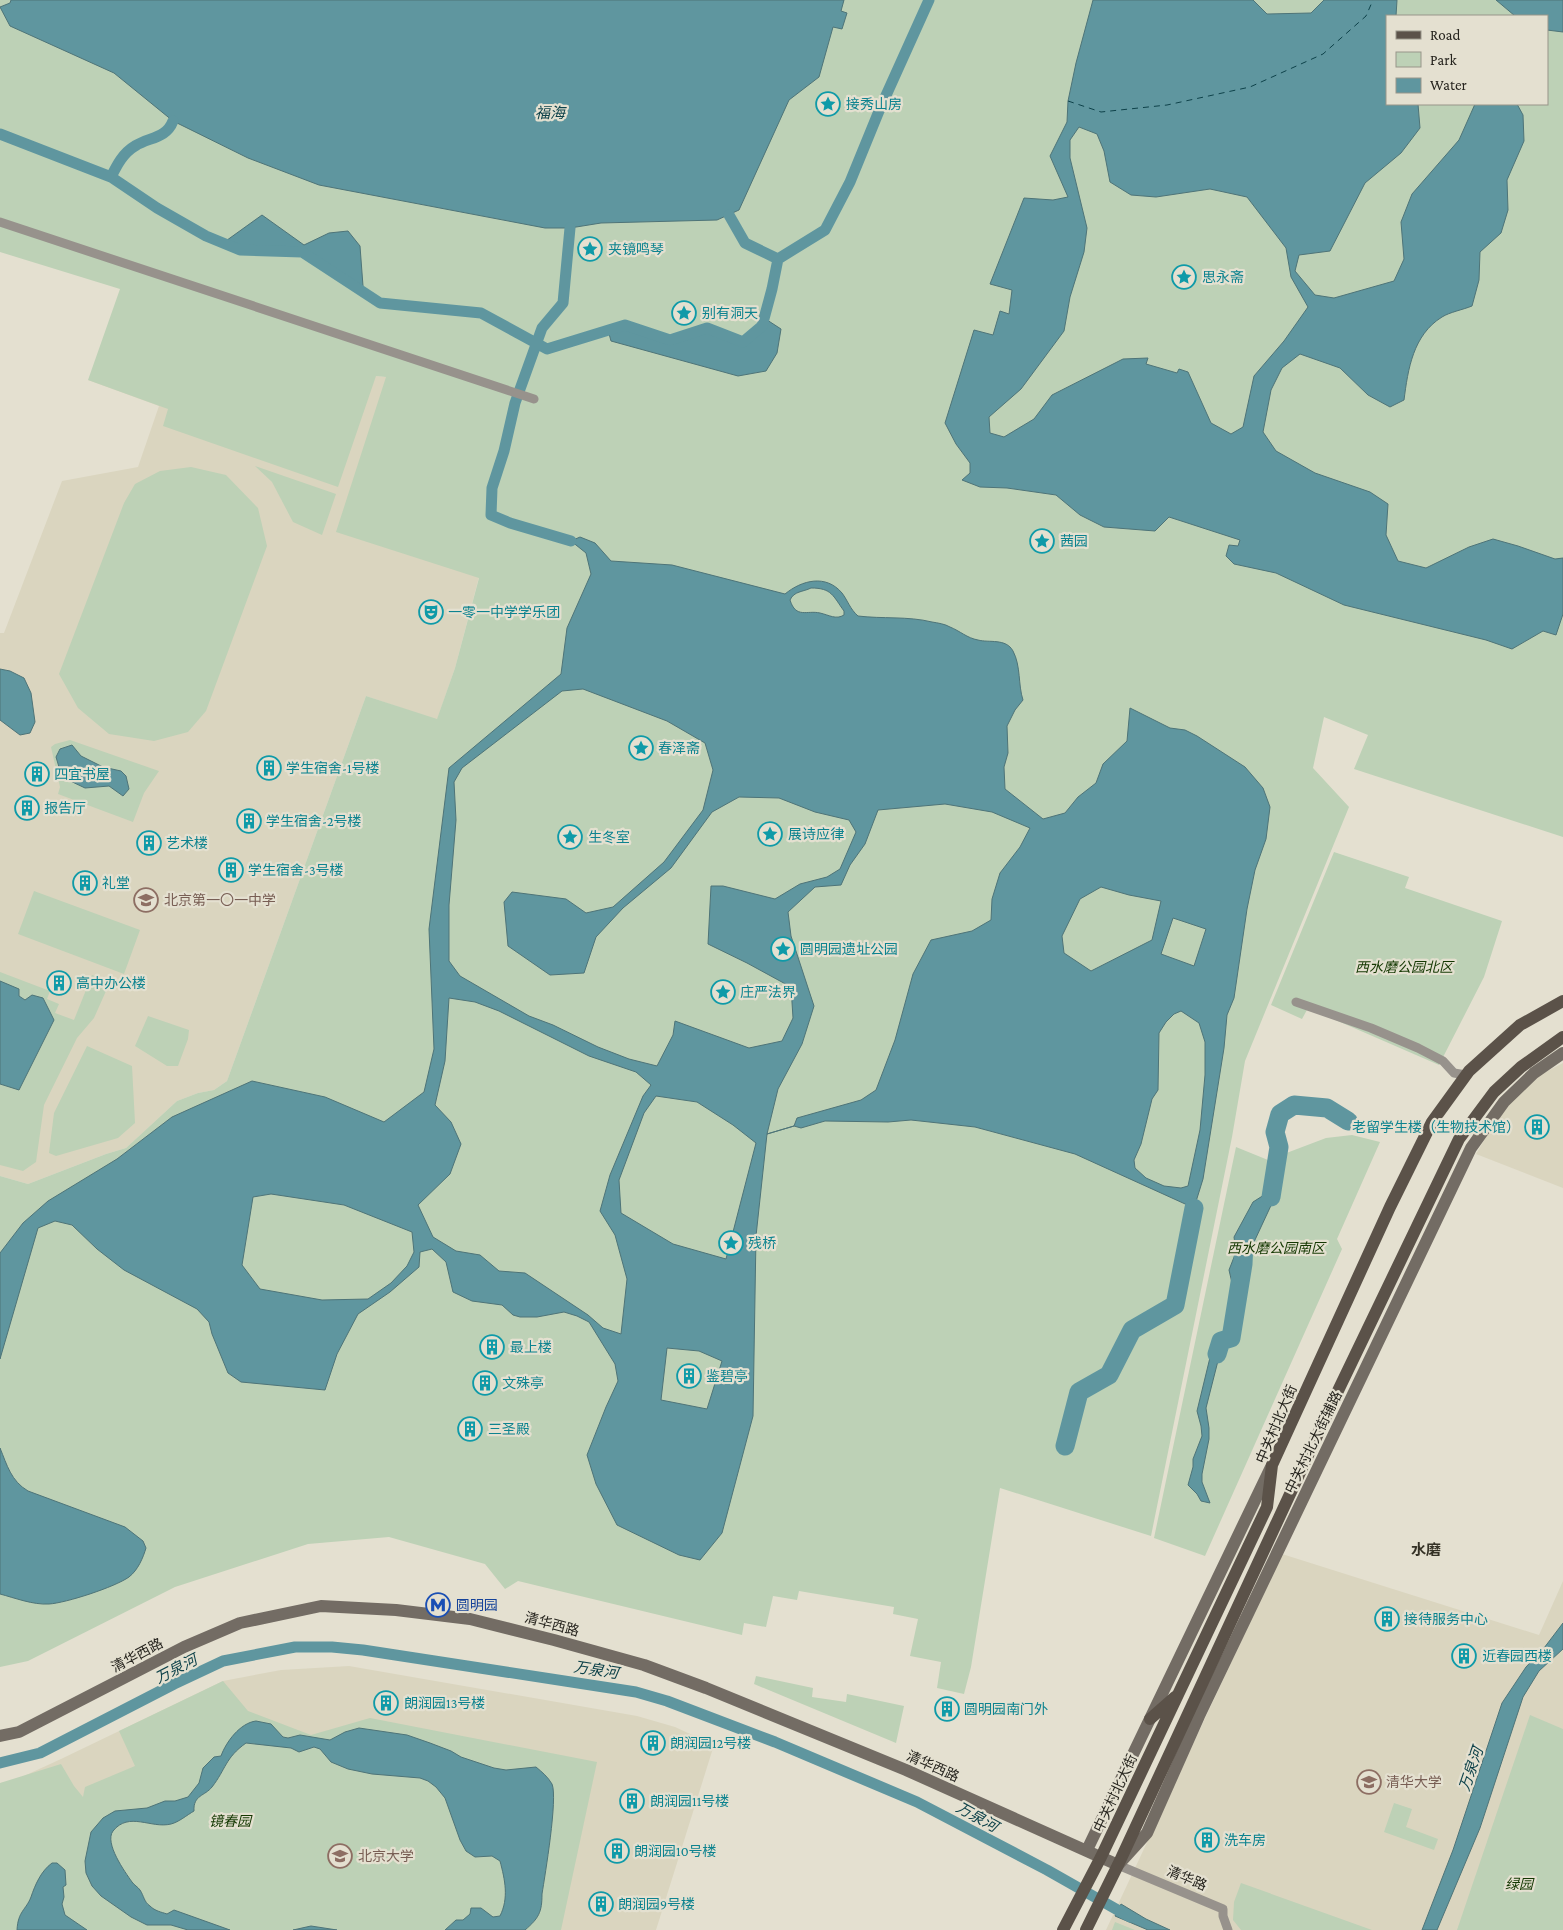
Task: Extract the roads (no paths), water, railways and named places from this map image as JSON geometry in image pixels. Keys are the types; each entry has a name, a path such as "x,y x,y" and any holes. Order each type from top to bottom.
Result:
{"main road":[{"name":"中关村北大街","path":"1064,1930 1101,1857 1268,1507 1272,1464 1390,1207 1432,1122 1466,1075 1520,1025 1563,1001"},
{"path":"1086,1930 1335,1397 1459,1139 1494,1092 1521,1067 1563,1037"},
{"path":"1150,1719 1178,1694"}],"street":[{"path":"0,222 534,399"},
{"path":"1296,1002 1354,1022 1418,1048 1443,1062 1454,1072 1466,1075"},
{"name":"中关村北大街辅路","path":"1118,1865 1147,1833 1204,1707 1472,1148 1504,1102 1534,1073 1563,1053"},
{"name":"中关村北大街辅路","path":"1087,1850 1272,1464"},
{"name":"清华西路","path":"0,1736 18,1732 184,1647 240,1623 321,1606 396,1610 470,1619 554,1640 644,1666 765,1711 906,1770 1118,1865"},
{"name":"清华路","path":"1118,1865 1223,1909 1223,1916 1228,1930"}],"water":[{"name":"福海","path":"11,0 844,0 841,11 847,13 842,29 833,27 819,77 789,100 739,210 717,220 601,223 570,228 545,228 319,185 248,158 173,121 114,73 10,26 0,7 10,3"},
{"path":"1093,0 1253,0 1267,14 1311,13 1324,0 1397,0 1396,15 1386,15 1386,105 1418,105 1420,128 1401,153 1365,183 1330,251 1299,255 1295,271 1315,295 1334,298 1394,281 1404,259 1401,222 1412,194 1459,140 1475,105 1518,105 1523,115 1524,141 1507,180 1508,210 1501,233 1480,252 1479,280 1472,306 1442,317 1432,324 1418,343 1410,365 1404,400 1390,407 1368,395 1340,368 1300,354 1282,368 1271,390 1263,432 1276,451 1315,473 1370,492 1388,504 1386,535 1398,561 1426,568 1469,547 1493,539 1555,559 1563,558 1563,614 1556,635 1543,631 1512,649 1486,640 1344,605 1276,573 1234,564 1226,556 1229,545 1238,546 1240,540 1169,517 1155,531 1104,527 1080,515 1056,495 1007,488 980,487 962,480 970,473 970,463 956,444 945,423 974,330 993,335 1000,311 1009,314 1012,290 990,284 1024,198 1053,200 1068,197 1050,156 1067,122 1068,101","holes":["1079,127 1097,134 1104,151 1110,182 1131,195 1156,197 1210,189 1247,197 1286,248 1291,277 1308,307 1284,341 1254,376 1243,427 1231,434 1211,423 1188,372 1179,369 1177,373 1146,364 1148,358 1123,359 1052,395 1034,419 1004,437 990,433 989,417 1021,389 1064,331 1070,297 1084,252 1087,228 1070,158 1070,140"]},
{"path":"1496,0 1563,0 1563,32 1548,30 1548,15 1514,15"},
{"path":"262,215 304,245 329,233 348,231 360,246 363,286 360,289 302,252 240,250 223,243"},
{"path":"764,318 781,329 777,353 766,371 738,376 611,341 608,330 625,325 670,340 707,328 743,342 762,326"},
{"path":"580,537 595,543 611,561 672,565 785,594 799,585 821,581 836,587 858,616 923,620 946,625 974,639 1006,644 1016,657 1023,700 1015,710 1007,726 1008,753 1004,767 1005,789 1043,819 1065,813 1078,797 1096,783 1103,764 1127,741 1130,708 1170,728 1185,730 1197,736 1245,767 1263,788 1270,807 1266,839 1255,870 1247,909 1234,998 1227,1015 1224,1048 1203,1179 1194,1208 1075,1154 975,1127 911,1120 888,1122 825,1121 801,1128 794,1126 797,1118 861,1100 876,1090 895,1040 913,974 931,940 972,931 991,920 992,899 1000,873 1020,847 1030,828 992,812 945,804 878,810 865,844 850,865 841,885 815,887 788,912 791,936 814,1006 802,1044 778,1089 767,1134 756,1236 753,1416 722,1533 700,1560 679,1555 617,1525 596,1484 587,1455 618,1381 615,1364 589,1322 564,1312 537,1317 520,1317 513,1315 502,1305 472,1301 453,1292 446,1262 432,1249 420,1252 419,1267 390,1292 358,1314 337,1354 325,1390 241,1382 228,1373 209,1322 197,1309 124,1270 97,1249 72,1225 55,1221 38,1228 0,1359 0,1253 23,1223 48,1201 117,1159 172,1117 252,1081 325,1097 384,1122 424,1092 434,1049 429,929 449,768 561,674 567,628 591,574 586,553 571,541","holes":["811,588 828,591 844,611 844,615 835,617 795,610 790,600 799,592","583,689 667,721 705,743 713,770 703,810 664,862 613,907 586,913 566,899 512,892 504,902 508,946 550,975 584,973 596,937 623,908 671,868 712,812 739,797 779,798 815,812 849,820 856,832 840,869 827,877 800,884 775,899 723,886 711,886 708,944 791,987 793,1018 782,1041 749,1048 675,1021 673,1035 657,1066 629,1059 598,1047 553,1025 529,1016 460,976 449,961 449,905 456,820 454,782 462,768 562,691","1101,887 1161,901 1152,940 1091,971 1064,953 1062,936 1080,899","1173,918 1206,929 1194,966 1161,954","449,998 475,1002 499,1011 589,1056 636,1072 651,1085 643,1096 610,1175 600,1211 615,1235 627,1279 621,1334 603,1328 588,1315 525,1273 499,1271 480,1255 456,1251 433,1237 418,1205 450,1174 461,1144 451,1122 435,1105 445,1061","1181,1011 1199,1023 1205,1042 1205,1075 1200,1130 1188,1186 1181,1188 1164,1186 1146,1178 1135,1168 1134,1160 1141,1144 1152,1099 1158,1090 1159,1033 1174,1014","656,1096 697,1102 733,1125 756,1143 726,1259 673,1244 621,1213 619,1180 644,1113","271,1194 344,1205 412,1232 414,1252 407,1266 391,1283 368,1299 322,1300 260,1289 242,1265 253,1197","667,1348 699,1351 722,1361 707,1409 661,1400"]},
{"path":"0,669 10,671 24,678 31,693 35,722 30,733 20,735 0,720"},
{"path":"72,745 81,756 103,767 121,771 126,776 129,789 123,796 109,786 85,788 62,777 56,757 60,749"},
{"path":"0,981 19,989 19,996 25,1000 32,995 43,998 54,1020 19,1090 0,1084"},
{"path":"1272,1172 1278,1172 1273,1191 1274,1199 1241,1270 1244,1283 1230,1341 1222,1345 1206,1408 1209,1439 1202,1482 1210,1503 1201,1501 1188,1485 1193,1467 1193,1459 1202,1436 1197,1411 1214,1341 1226,1331 1234,1299 1231,1291 1232,1283 1229,1270 1236,1252 1234,1237 1253,1202 1264,1195"},
{"path":"0,1448 7,1466 17,1482 28,1491 125,1527 143,1541 146,1548 145,1552 135,1571 129,1577 102,1590 57,1603 24,1601 0,1594"},
{"path":"1563,1623 1563,1649 1539,1671 1523,1697 1480,1828 1437,1930 1422,1930 1453,1850 1502,1703 1526,1667 1544,1648"},
{"path":"256,1721 271,1724 283,1737 288,1738 300,1735 330,1740 345,1732 359,1728 407,1735 494,1768 506,1770 536,1767 550,1781 553,1792 548,1855 541,1906 537,1918 525,1930 445,1930 456,1920 463,1920 470,1914 471,1908 481,1908 493,1917 500,1916 505,1896 505,1882 500,1861 492,1856 475,1857 466,1851 460,1840 445,1798 428,1781 420,1778 372,1774 348,1769 331,1762 320,1749 314,1747 299,1752 291,1748 246,1743 230,1759 212,1787 197,1799 194,1811 171,1824 126,1822 119,1825 111,1836 113,1850 121,1865 132,1882 140,1890 146,1903 152,1908 167,1914 174,1910 230,1930 188,1930 171,1925 147,1925 131,1917 101,1896 92,1886 86,1873 85,1861 91,1832 103,1818 115,1811 147,1808 165,1801 175,1801 188,1797 199,1783 203,1768 214,1757 221,1756 230,1739 239,1729"},
{"path":"52,1863 57,1863 65,1870 66,1885 63,1887 64,1897 62,1904 65,1915 87,1930 17,1930 21,1915 39,1878"},
{"path":"1121,1904 1146,1919 1170,1930 1148,1930 1115,1916"},
{"path":"311,1926 337,1930 293,1930"}],"waterway":[{"path":"0,134 111,177 157,208 206,236 240,250 302,252 380,303 481,313 547,349 625,325 670,340 707,328 743,342 762,326 778,259 825,230 850,182 879,111 929,0"},
{"path":"111,177 127,152 140,143 162,134 170,127 173,121"},
{"path":"729,215 745,243 778,259"},
{"path":"570,228 563,303 542,328 515,403 504,451 492,488 491,515 510,523 571,541"},
{"path":"1271,1197 1279,1147 1275,1132 1280,1114 1294,1105 1327,1108 1348,1121"},
{"path":"1065,1446 1079,1392 1109,1375 1132,1330 1175,1305 1194,1208"},
{"path":"1217,1354 1221,1341 1231,1338 1243,1264 1244,1241"},
{"name":"万泉河","path":"0,1763 40,1753 223,1661 295,1647 332,1647 363,1650 636,1692 667,1701 775,1742 917,1802 1047,1870 1130,1917"}],"place":[{"name":"接秀山房","path":"828,104"},
{"name":"夹镜鸣琴","path":"590,249"},
{"name":"思永斋","path":"1184,277"},
{"name":"别有洞天","path":"684,313"},
{"name":"茜园","path":"1042,541"},
{"name":"一零一中学学乐团","path":"431,612"},
{"name":"春泽斋","path":"641,748"},
{"name":"学生宿舍-1号楼","path":"269,768"},
{"name":"四宜书屋","path":"37,774"},
{"name":"报告厅","path":"27,808"},
{"name":"学生宿舍-2号楼","path":"249,821"},
{"name":"展诗应律","path":"770,834"},
{"name":"生冬室","path":"570,837"},
{"name":"艺术楼","path":"149,843"},
{"name":"学生宿舍-3号楼","path":"231,870"},
{"name":"礼堂","path":"85,883"},
{"name":"北京第一〇一中学","path":"146,900"},
{"name":"圆明园遗址公园","path":"783,949"},
{"name":"高中办公楼","path":"59,983"},
{"name":"庄严法界","path":"723,992"},
{"name":"老留学生楼（生物技术馆）","path":"1537,1127"},
{"name":"残桥","path":"731,1243"},
{"name":"最上楼","path":"492,1347"},
{"name":"鉴碧亭","path":"689,1376"},
{"name":"文殊亭","path":"485,1383"},
{"name":"三圣殿","path":"470,1429"},
{"name":"圆明园","path":"438,1605"},
{"name":"接待服务中心","path":"1387,1619"},
{"name":"近春园西楼","path":"1464,1656"},
{"name":"朗润园13号楼","path":"386,1703"},
{"name":"圆明园南门外","path":"947,1709"},
{"name":"朗润园12号楼","path":"653,1743"},
{"name":"清华大学","path":"1369,1782"},
{"name":"朗润园11号楼","path":"632,1801"},
{"name":"洗车房","path":"1207,1840"},
{"name":"朗润园10号楼","path":"617,1851"},
{"name":"北京大学","path":"340,1856"},
{"name":"朗润园9号楼","path":"601,1904"}],"district":[{"name":"水磨","path":"1426,1550"}],"park label":[{"name":"西水磨公园北区","path":"1404,967"},
{"name":"西水磨公园南区","path":"1276,1248"},
{"name":"镜春园","path":"230,1821"},
{"name":"绿园","path":"1519,1884"}]}
